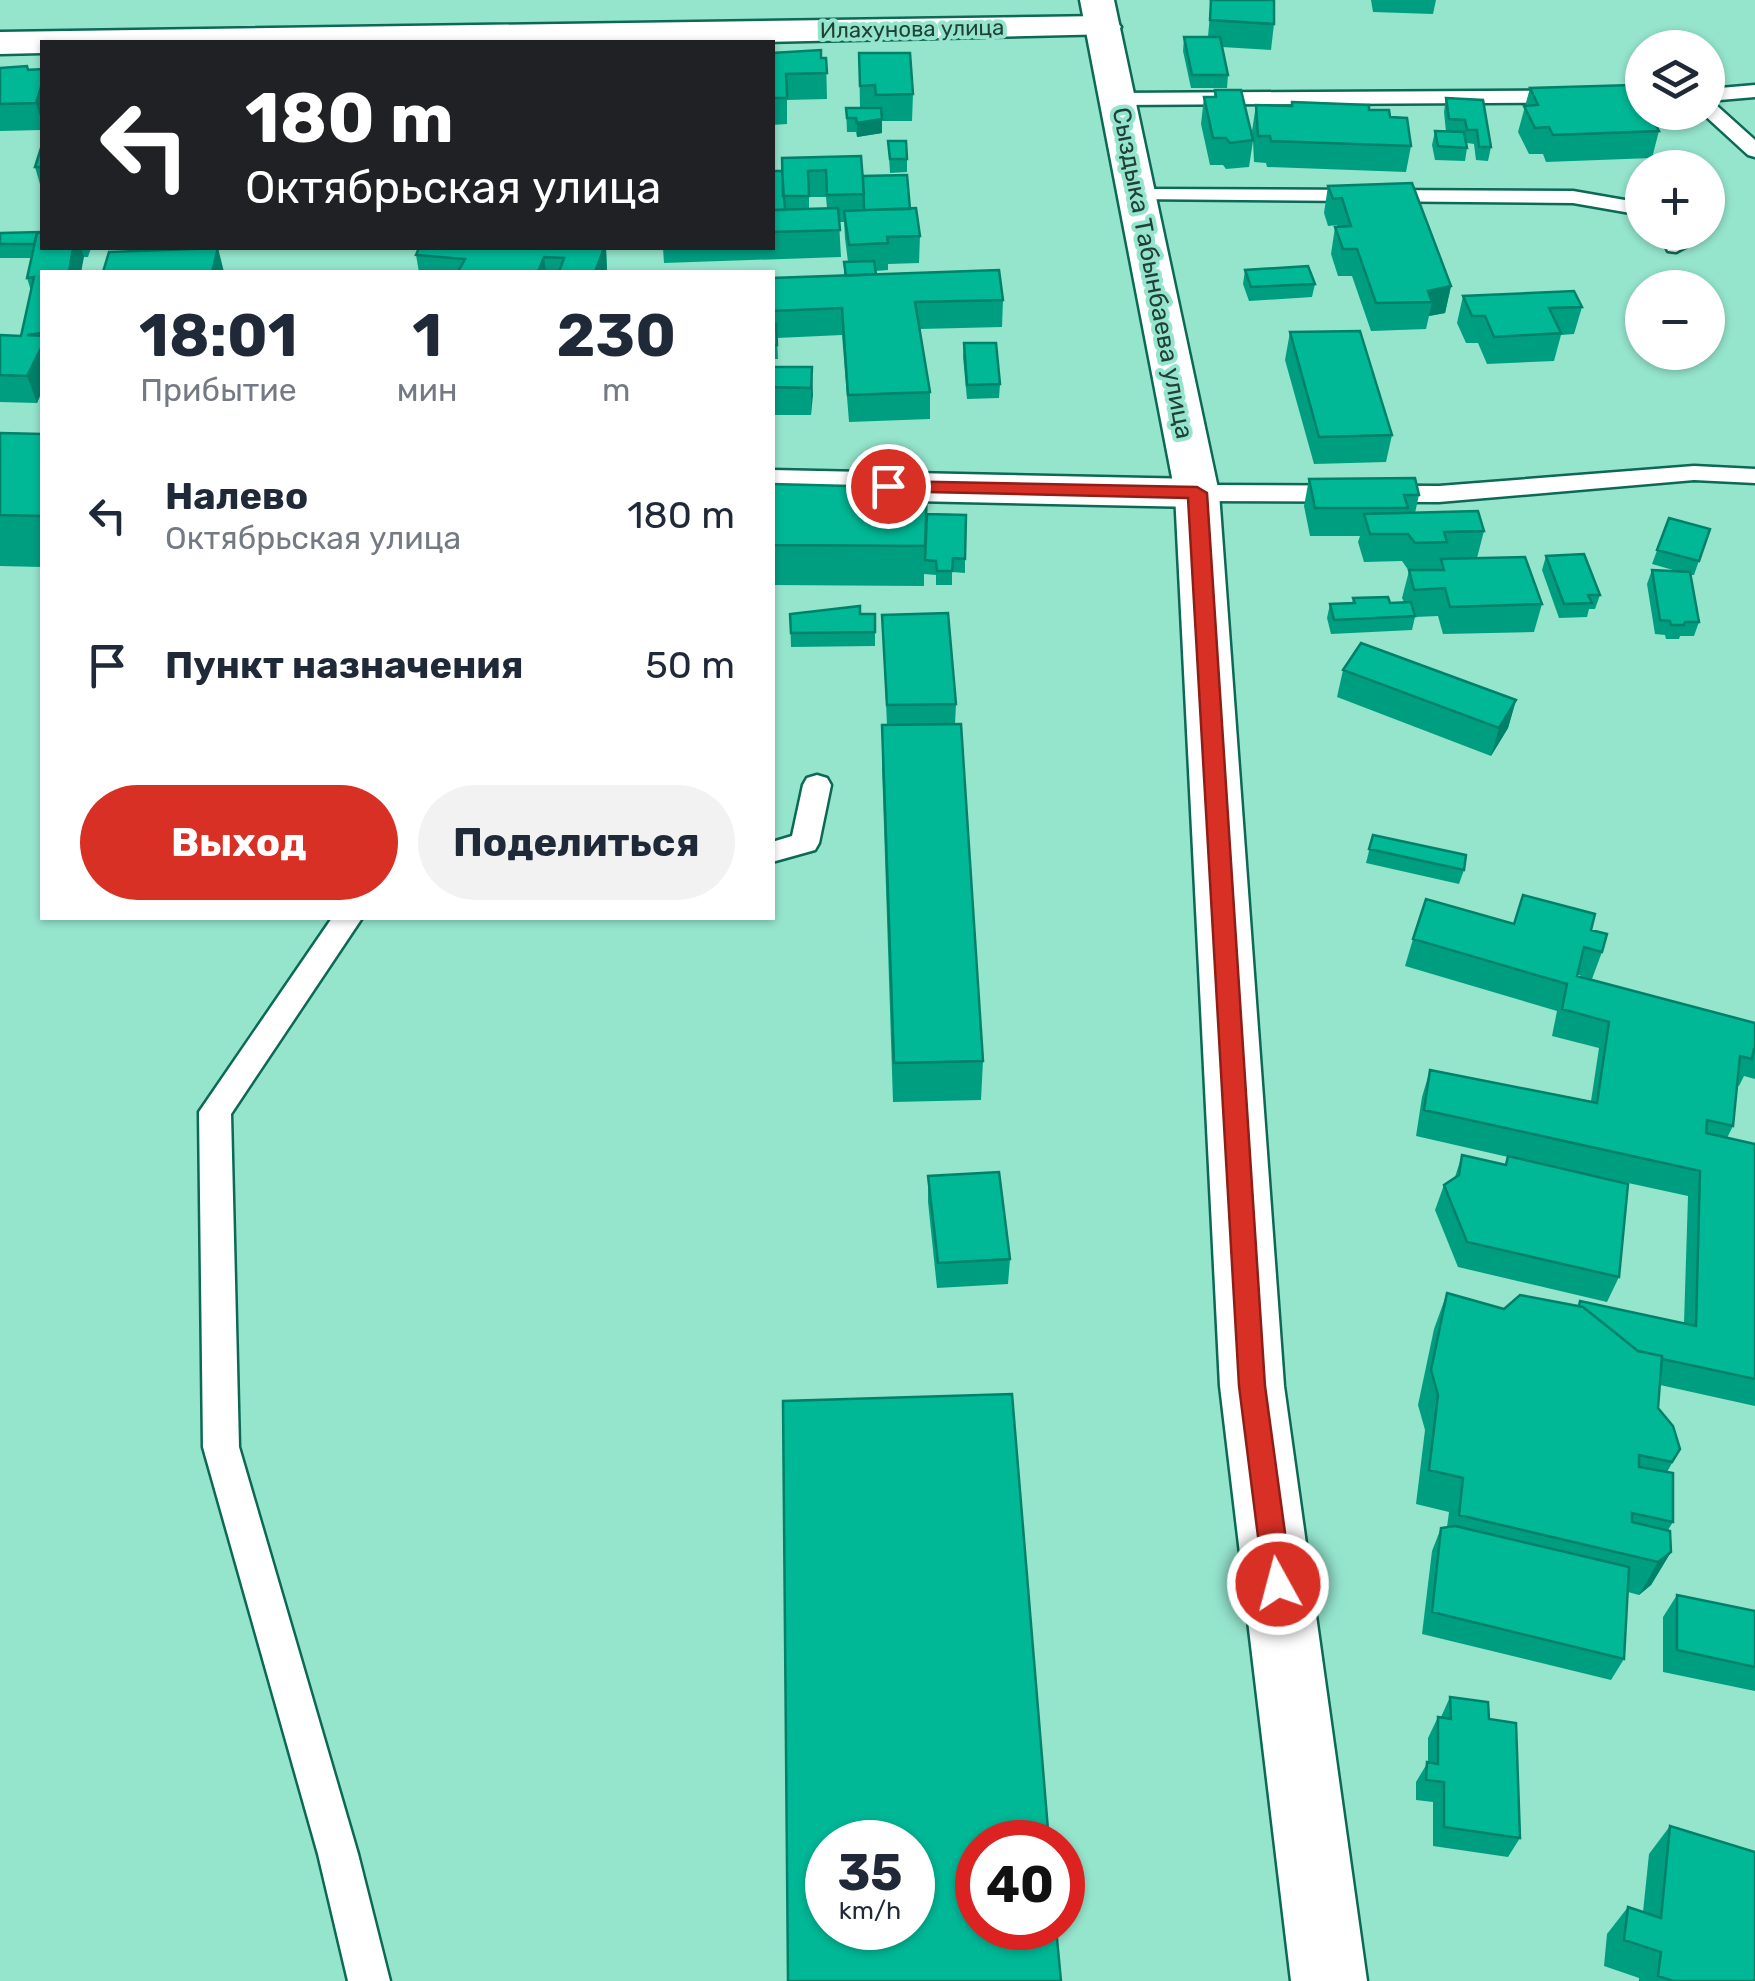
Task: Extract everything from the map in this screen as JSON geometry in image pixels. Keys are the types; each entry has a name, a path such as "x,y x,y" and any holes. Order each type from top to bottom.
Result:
{"street":[{"name":"Илахунова улица","path":"110,40 1100,13"},
{"name":"Сыздыка Табынбаева улица","path":"1100,13 1197,493 1252,1386 1330,1981"},
{"name":"Илахунова улица","path":"0,43 40,42"},
{"path":"775,484 1197,493"}],"lane":[{"path":"1725,94 1755,90"},
{"path":"1118,99 1625,96"},
{"path":"1725,124 1755,151"},
{"path":"1137,195 1573,197 1625,206"},
{"path":"1197,493 1439,494 1694,474 1755,476"},
{"path":"775,851 806,844 817,785"},
{"path":"347,920 215,1112 221,1447 338,1854 369,1981"}],"building":[{"path":"1211,0 1274,0 1274,24 1210,20"},
{"path":"1184,37 1220,37 1228,75 1192,75"},
{"path":"821,50 827,73 786,74 787,98 775,98 775,53"},
{"path":"859,53 910,53 913,94 876,95 875,85 860,86"},
{"path":"0,68 40,69 36,103 0,104"},
{"path":"1625,85 1625,130 1659,131 1553,135 1549,127 1535,128 1524,106 1538,105 1530,88"},
{"path":"1215,90 1241,90 1253,140 1230,143 1226,138 1213,138 1204,97 1216,97"},
{"path":"1446,98 1483,100 1491,147 1479,147 1477,130 1467,130 1465,120 1449,119"},
{"path":"1292,102 1369,105 1369,110 1389,110 1390,117 1407,118 1411,146 1271,141 1270,136 1258,136 1256,105 1292,106"},
{"path":"846,108 881,108 882,119 857,123 856,118 847,118"},
{"path":"1435,131 1464,132 1467,148 1438,146"},
{"path":"888,141 906,141 907,159 890,159"},
{"path":"861,156 864,194 827,195 826,170 808,171 809,196 783,196 782,158"},
{"path":"775,171 782,171 785,210 775,210"},
{"path":"907,175 910,209 864,210 863,176"},
{"path":"1412,183 1451,286 1428,291 1432,302 1376,303 1357,249 1343,249 1335,227 1351,226 1342,198 1333,199 1328,186"},
{"path":"838,208 840,230 775,232 775,210"},
{"path":"916,208 920,236 887,237 888,243 849,245 844,211"},
{"path":"40,232 40,250 73,250 69,270 40,270 40,333 27,335 40,336 40,350 27,376 0,375 0,335 21,336 34,277 27,278"},
{"path":"40,232 34,244 0,244 0,233"},
{"path":"218,250 212,270 104,270 109,252"},
{"path":"418,250 603,250 596,270 560,270 564,258 544,257 539,270 459,270 465,259 416,255"},
{"path":"874,261 876,274 846,276 844,262"},
{"path":"1308,266 1315,284 1251,287 1245,270"},
{"path":"999,270 1003,300 915,302 930,392 848,395 842,308 775,311 775,278"},
{"path":"1574,291 1582,307 1549,308 1561,333 1494,337 1485,316 1472,316 1463,296"},
{"path":"1360,331 1392,435 1319,437 1290,332"},
{"path":"964,343 996,343 1000,384 967,385"},
{"path":"775,367 812,367 811,388 775,387"},
{"path":"0,433 40,434 40,516 0,515"},
{"path":"1415,478 1419,495 1404,495 1408,508 1315,508 1309,479"},
{"path":"775,484 927,488 925,546 775,545"},
{"path":"1478,511 1484,531 1444,532 1447,542 1415,543 1408,534 1370,534 1364,514"},
{"path":"927,514 966,515 965,559 953,558 952,571 937,571 936,561 925,560"},
{"path":"1669,518 1710,529 1699,561 1657,550"},
{"path":"1584,554 1600,595 1588,595 1592,603 1564,604 1546,556"},
{"path":"1525,557 1542,604 1450,607 1445,588 1414,590 1409,570 1444,570 1441,559"},
{"path":"1652,570 1690,572 1699,622 1671,625 1670,621 1660,620"},
{"path":"1388,597 1390,603 1411,602 1415,616 1334,620 1330,604 1355,603 1353,598"},
{"path":"860,606 860,614 875,614 875,632 791,633 790,614"},
{"path":"948,613 956,704 887,705 882,615"},
{"path":"1361,643 1516,700 1499,728 1343,670"},
{"path":"961,724 983,1061 894,1063 882,725"},
{"path":"1373,835 1466,855 1464,870 1369,849"},
{"path":"1523,895 1595,914 1591,930 1607,934 1602,952 1584,947 1577,976 1755,1023 1752,1059 1740,1056 1733,1126 1707,1120 1706,1133 1755,1144 1755,1379 1638,1351 1579,1306 1580,1301 1696,1326 1700,1171 1424,1110 1430,1070 1597,1103 1609,1022 1562,1009 1567,984 1413,939 1426,899 1514,924"},
{"path":"1462,1155 1506,1165 1508,1156 1628,1184 1619,1277 1467,1242 1444,1185 1459,1175"},
{"path":"999,1172 1010,1259 938,1263 928,1176"},
{"path":"1447,1293 1504,1309 1520,1295 1583,1307 1638,1351 1662,1356 1658,1408 1673,1426 1680,1449 1672,1462 1639,1455 1639,1467 1673,1473 1673,1522 1632,1513 1632,1522 1670,1531 1671,1552 1658,1562 1459,1515 1463,1478 1429,1470 1438,1395 1431,1370"},
{"path":"1012,1394 1047,1820 955,1820 955,1950 1058,1950 1061,1981 788,1981 783,1401"},
{"path":"1455,1526 1629,1567 1624,1659 1432,1612 1441,1528"},
{"path":"1677,1595 1755,1611 1755,1667 1677,1650"},
{"path":"1450,1697 1488,1702 1489,1719 1516,1723 1520,1838 1444,1827 1444,1782 1426,1780 1427,1762 1438,1764 1438,1717 1451,1719"},
{"path":"1670,1826 1755,1852 1755,1981 1673,1981 1658,1976 1661,1952 1624,1940 1628,1907 1661,1918"}],"route":[{"path":"888,486 1197,493 1252,1386 1278,1584"}]}
